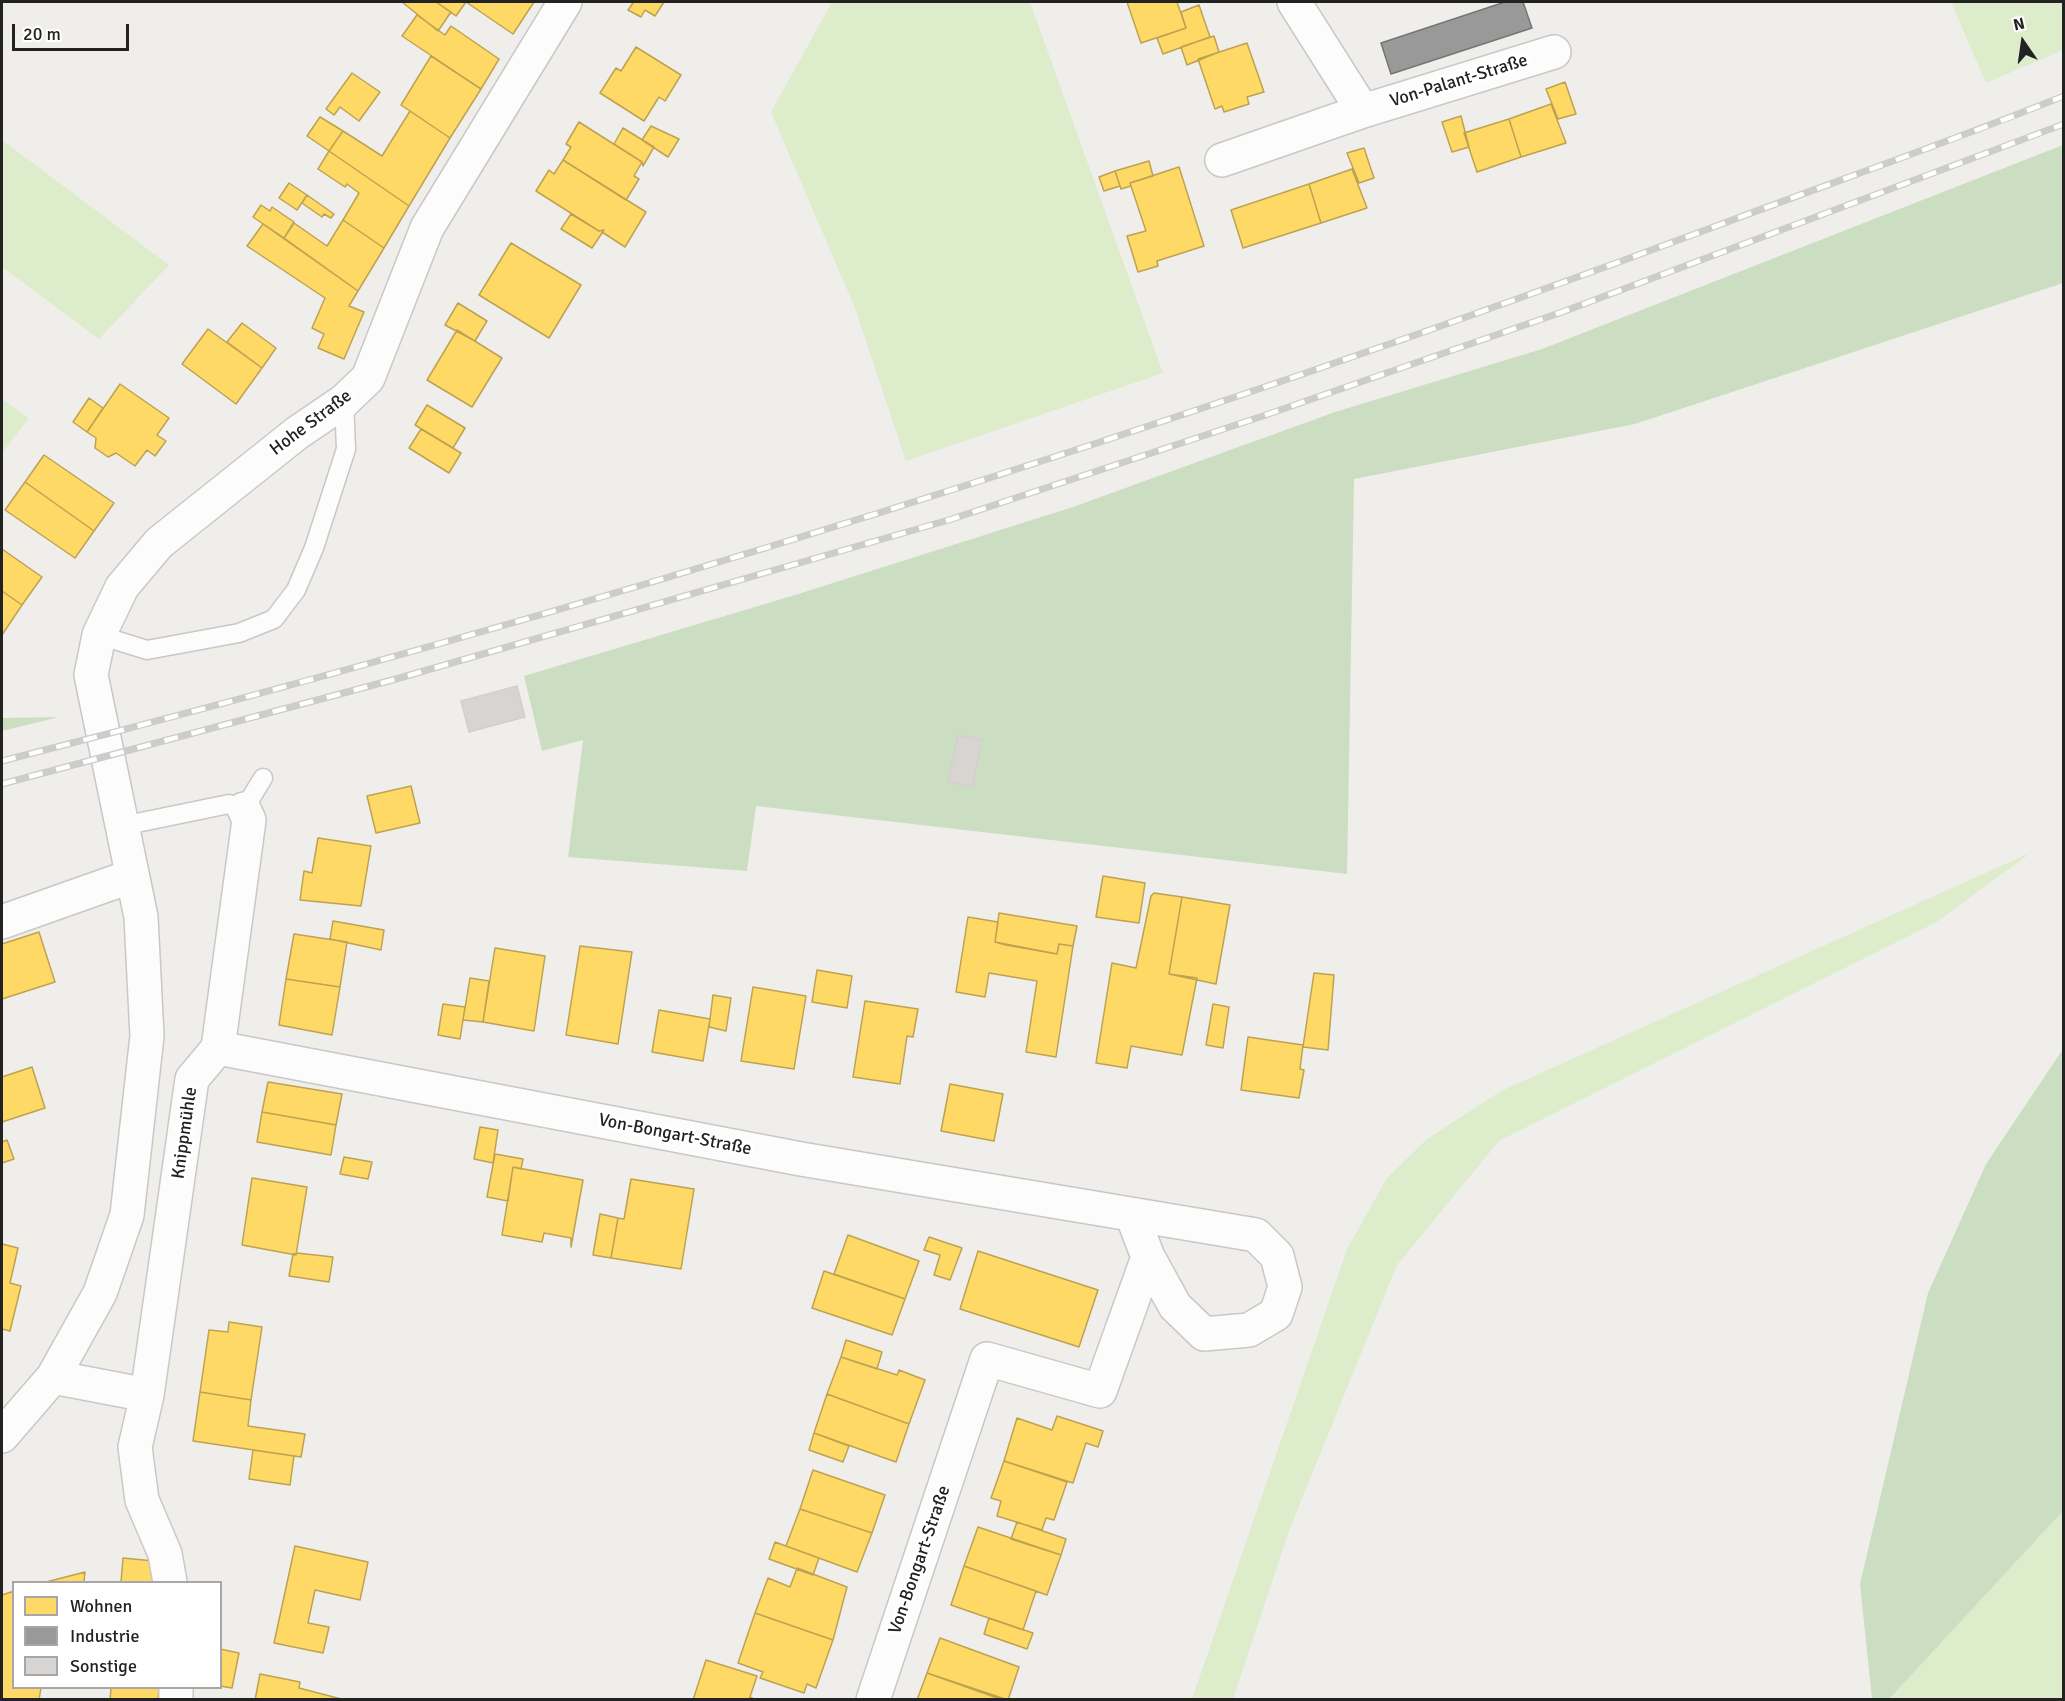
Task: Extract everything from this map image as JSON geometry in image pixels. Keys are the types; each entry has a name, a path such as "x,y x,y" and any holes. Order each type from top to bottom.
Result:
{"street":[{"name":"Hohe Straße","path":"122,826 91,675 99,635 122,587 159,543 297,433 344,401 368,378 427,228 565,2"},
{"path":"1294,2 1363,111"},
{"name":"Von-Palant-Straße","path":"1222,160 1363,111 1554,51"},
{"path":"218,1048 249,820 244,809"},
{"path":"2,1436 53,1377 100,1293 127,1215 147,1036 141,917 122,826"},
{"path":"2,922 132,876"},
{"name":"Von-Bongart-Straße","path":"218,1048 801,1159 1256,1235 1278,1256 1285,1287 1276,1314 1249,1330 1204,1334 1175,1306 1148,1257 1132,1215"},
{"name":"Knippmühle","path":"170,1581 165,1554 142,1500 135,1447 147,1395 192,1079 218,1048"},
{"name":"Von-Bongart-Straße","path":"873,1700 987,1359 1100,1391 1148,1257"},
{"path":"53,1377 147,1395"}],"lane":[{"path":"99,635 147,650 239,633 274,619 296,590 314,548 345,449 344,401"},
{"path":"122,826 229,804 244,809 263,778"}],"green space":[{"path":"832,2 1030,2 1163,373 906,461 855,308 771,112"},
{"path":"1951,2 2063,2 2063,50 1986,83"},
{"path":"2,140 169,265 99,339 2,267"},
{"path":"2063,145 2063,283 1635,424 1354,479 1347,874 756,806 747,871 568,857 583,740 542,751 524,676 795,595 1073,507 1335,412 1542,349"},
{"path":"2,399 29,418 2,453"},
{"path":"59,717 2,731 2,718"},
{"path":"2032,852 1935,923 1499,1141 1397,1265 1290,1528 1233,1699 1192,1699 1347,1249 1387,1178 1427,1139 1501,1091"},
{"path":"2063,1049 2063,1511 1889,1699 1872,1699 1860,1584 1928,1293 1986,1164"},
{"path":"2063,1511 2063,1699 1889,1699"}],"building: Wohnen":[{"path":"402,2 436,2 451,12 438,31"},
{"path":"436,2 466,2 456,16"},
{"path":"466,2 534,2 513,34"},
{"path":"631,2 664,2 655,16 645,10 641,17 628,10 633,3"},
{"path":"1127,2 1177,2 1186,28 1141,43"},
{"path":"1199,5 1210,37 1163,54 1157,38 1186,28 1181,12"},
{"path":"417,15 445,35 451,26 499,59 481,89 402,36"},
{"path":"1214,36 1219,52 1187,65 1181,47"},
{"path":"1247,43 1264,92 1247,97 1249,104 1224,112 1222,106 1215,109 1198,59"},
{"path":"636,47 681,75 665,101 659,97 644,121 600,93 616,68 621,71"},
{"path":"431,56 481,89 450,138 401,105"},
{"path":"352,73 380,92 359,121 340,107 334,115 326,109"},
{"path":"1565,82 1576,114 1558,119 1546,89"},
{"path":"1551,104 1566,143 1521,157 1509,119"},
{"path":"410,111 450,138 409,206 329,151 343,131 382,156"},
{"path":"1461,116 1469,147 1452,152 1442,122"},
{"path":"320,117 343,131 329,151 307,136"},
{"path":"1509,119 1521,157 1477,172 1464,133"},
{"path":"579,122 642,162 634,176 639,179 626,200 563,160 571,147 566,144"},
{"path":"651,126 679,139 668,157 642,140"},
{"path":"623,128 654,147 643,166 642,162 614,144"},
{"path":"1364,148 1374,178 1359,183 1347,153"},
{"path":"329,151 409,206 384,248 343,220 359,193 347,184 345,187 318,169"},
{"path":"563,160 646,212 625,247 602,232 604,230 599,231 536,191 549,170 554,174"},
{"path":"1149,161 1153,176 1130,183 1131,186 1121,189 1115,171"},
{"path":"1179,167 1204,246 1157,261 1158,266 1138,272 1127,236 1146,231 1130,183"},
{"path":"1352,169 1367,208 1321,223 1309,184"},
{"path":"1115,171 1120,186 1104,191 1099,177"},
{"path":"289,183 307,195 297,210 279,198"},
{"path":"1309,184 1321,223 1243,248 1231,210"},
{"path":"307,195 334,214 331,218 324,214 322,217 302,203"},
{"path":"261,205 270,211 272,207 294,222 284,238 253,217"},
{"path":"571,214 599,231 604,230 592,248 561,229"},
{"path":"343,220 384,248 358,291 284,238 294,223 327,246"},
{"path":"263,224 358,291 349,306 364,312 344,359 318,348 324,334 312,328 325,298 247,246"},
{"path":"511,243 581,285 549,338 479,295"},
{"path":"458,303 487,321 475,341 445,325"},
{"path":"242,323 276,348 262,368 227,342"},
{"path":"208,329 262,368 236,404 182,364"},
{"path":"457,330 502,358 472,407 427,380"},
{"path":"120,384 169,418 157,435 166,441 155,456 147,450 135,466 116,453 108,457 95,448 96,438 87,432"},
{"path":"89,398 103,408 87,432 73,422"},
{"path":"427,405 465,428 453,448 415,425"},
{"path":"421,429 461,453 449,473 409,448"},
{"path":"44,455 114,503 94,531 25,482"},
{"path":"25,482 94,531 75,558 5,510"},
{"path":"2,549 42,577 22,605 2,591"},
{"path":"2,591 22,605 2,635"},
{"path":"411,786 420,823 376,833 367,796"},
{"path":"318,838 371,846 361,906 300,900 304,871 312,873"},
{"path":"1103,876 1145,883 1139,923 1096,917"},
{"path":"1154,893 1182,897 1169,974 1197,978 1182,1055 1131,1046 1127,1068 1096,1063 1112,963 1136,968 1151,896"},
{"path":"1182,897 1230,905 1216,984 1169,974"},
{"path":"999,913 1077,926 1073,946 1059,944 1057,954 995,942"},
{"path":"968,917 998,922 995,942 1057,954 1059,944 1073,946 1056,1057 1026,1052 1037,981 989,973 985,997 956,992"},
{"path":"333,921 384,930 381,950 330,939"},
{"path":"39,932 55,982 2,999 2,944"},
{"path":"294,934 347,942 340,987 286,979"},
{"path":"580,946 632,952 618,1044 566,1035"},
{"path":"495,948 545,956 534,1031 483,1022"},
{"path":"817,970 852,976 847,1008 812,1002"},
{"path":"1314,973 1334,975 1328,1050 1303,1047"},
{"path":"470,978 489,981 483,1022 463,1020"},
{"path":"286,979 340,987 332,1035 279,1025"},
{"path":"753,987 806,996 794,1069 741,1061"},
{"path":"713,995 731,998 726,1031 709,1027"},
{"path":"865,1001 918,1009 913,1037 907,1036 900,1084 853,1077"},
{"path":"443,1004 465,1007 460,1039 438,1035"},
{"path":"1213,1004 1229,1007 1223,1048 1206,1045"},
{"path":"659,1010 710,1019 703,1061 652,1052"},
{"path":"1248,1037 1303,1045 1300,1069 1304,1070 1299,1098 1241,1090"},
{"path":"32,1067 45,1108 2,1122 2,1077"},
{"path":"268,1082 342,1094 336,1125 262,1112"},
{"path":"950,1084 1003,1094 994,1141 941,1131"},
{"path":"262,1112 336,1125 331,1155 257,1142"},
{"path":"480,1127 498,1130 493,1163 474,1159"},
{"path":"7,1140 14,1159 2,1163 2,1142"},
{"path":"495,1154 523,1159 521,1169 513,1167 508,1201 487,1197"},
{"path":"344,1157 372,1162 368,1179 340,1174"},
{"path":"513,1167 583,1180 571,1247 571,1238 544,1233 542,1242 502,1235"},
{"path":"252,1178 307,1187 296,1255 242,1245"},
{"path":"631,1179 694,1189 681,1269 611,1258 618,1218 624,1219"},
{"path":"600,1214 618,1218 611,1258 593,1255"},
{"path":"848,1235 919,1261 905,1299 834,1274"},
{"path":"929,1237 962,1248 950,1280 934,1275 940,1255 924,1250"},
{"path":"2,1244 18,1248 10,1283 21,1286 10,1331 2,1329"},
{"path":"978,1251 1098,1290 1079,1347 960,1309"},
{"path":"293,1254 333,1257 329,1282 289,1276"},
{"path":"824,1271 905,1299 892,1335 812,1308"},
{"path":"229,1322 262,1327 251,1400 200,1392 209,1330 228,1332"},
{"path":"846,1340 882,1352 877,1369 841,1357"},
{"path":"841,1357 897,1375 899,1370 925,1380 909,1424 827,1394"},
{"path":"200,1392 251,1400 248,1426 305,1434 301,1457 193,1441"},
{"path":"827,1394 909,1424 896,1462 814,1433"},
{"path":"1057,1416 1103,1431 1098,1447 1086,1443 1073,1483 1004,1461 1017,1418 1052,1430"},
{"path":"814,1433 849,1446 843,1462 809,1450"},
{"path":"253,1450 294,1456 290,1485 249,1479"},
{"path":"1004,1461 1067,1482 1054,1520 1046,1518 1042,1530 997,1516 1001,1501 991,1498"},
{"path":"813,1470 885,1495 872,1533 800,1509"},
{"path":"800,1509 872,1533 857,1572 786,1546"},
{"path":"1017,1522 1066,1539 1061,1555 1011,1539"},
{"path":"978,1527 1061,1555 1047,1595 964,1566"},
{"path":"775,1542 819,1558 813,1575 769,1559"},
{"path":"295,1546 368,1562 360,1600 315,1590 308,1623 329,1627 323,1653 274,1643"},
{"path":"123,1558 154,1561 157,1581 121,1581"},
{"path":"964,1566 1036,1591 1023,1630 951,1605"},
{"path":"797,1568 847,1587 833,1640 755,1613 768,1578 790,1587"},
{"path":"85,1572 84,1581 50,1581"},
{"path":"12,1592 12,1689 41,1689 39,1700 2,1700 2,1595"},
{"path":"755,1613 833,1640 816,1688 807,1684 804,1693 760,1678 763,1672 738,1663"},
{"path":"989,1618 1033,1633 1027,1649 984,1634"},
{"path":"940,1638 1019,1667 1008,1700 927,1673"},
{"path":"222,1649 239,1653 232,1688 222,1686"},
{"path":"706,1660 757,1676 750,1697 756,1700 693,1700"},
{"path":"927,1673 1003,1700 917,1700"},
{"path":"260,1674 300,1682 299,1688 345,1700 255,1700"},
{"path":"111,1689 159,1689 158,1700 110,1700"}],"building: Industrie":[{"path":"1505,2 1523,2 1532,28 1391,74 1381,43"}],"building: Sonstige":[{"path":"517,686 525,717 469,732 461,701"},
{"path":"958,735 982,740 972,787 948,782"}],"railway":[{"path":"2,761 438,644 872,515 1087,446 1515,300 1938,145 2064,96"},
{"path":"2,784 396,679 952,519 1257,418 1565,311 2064,124"}]}
